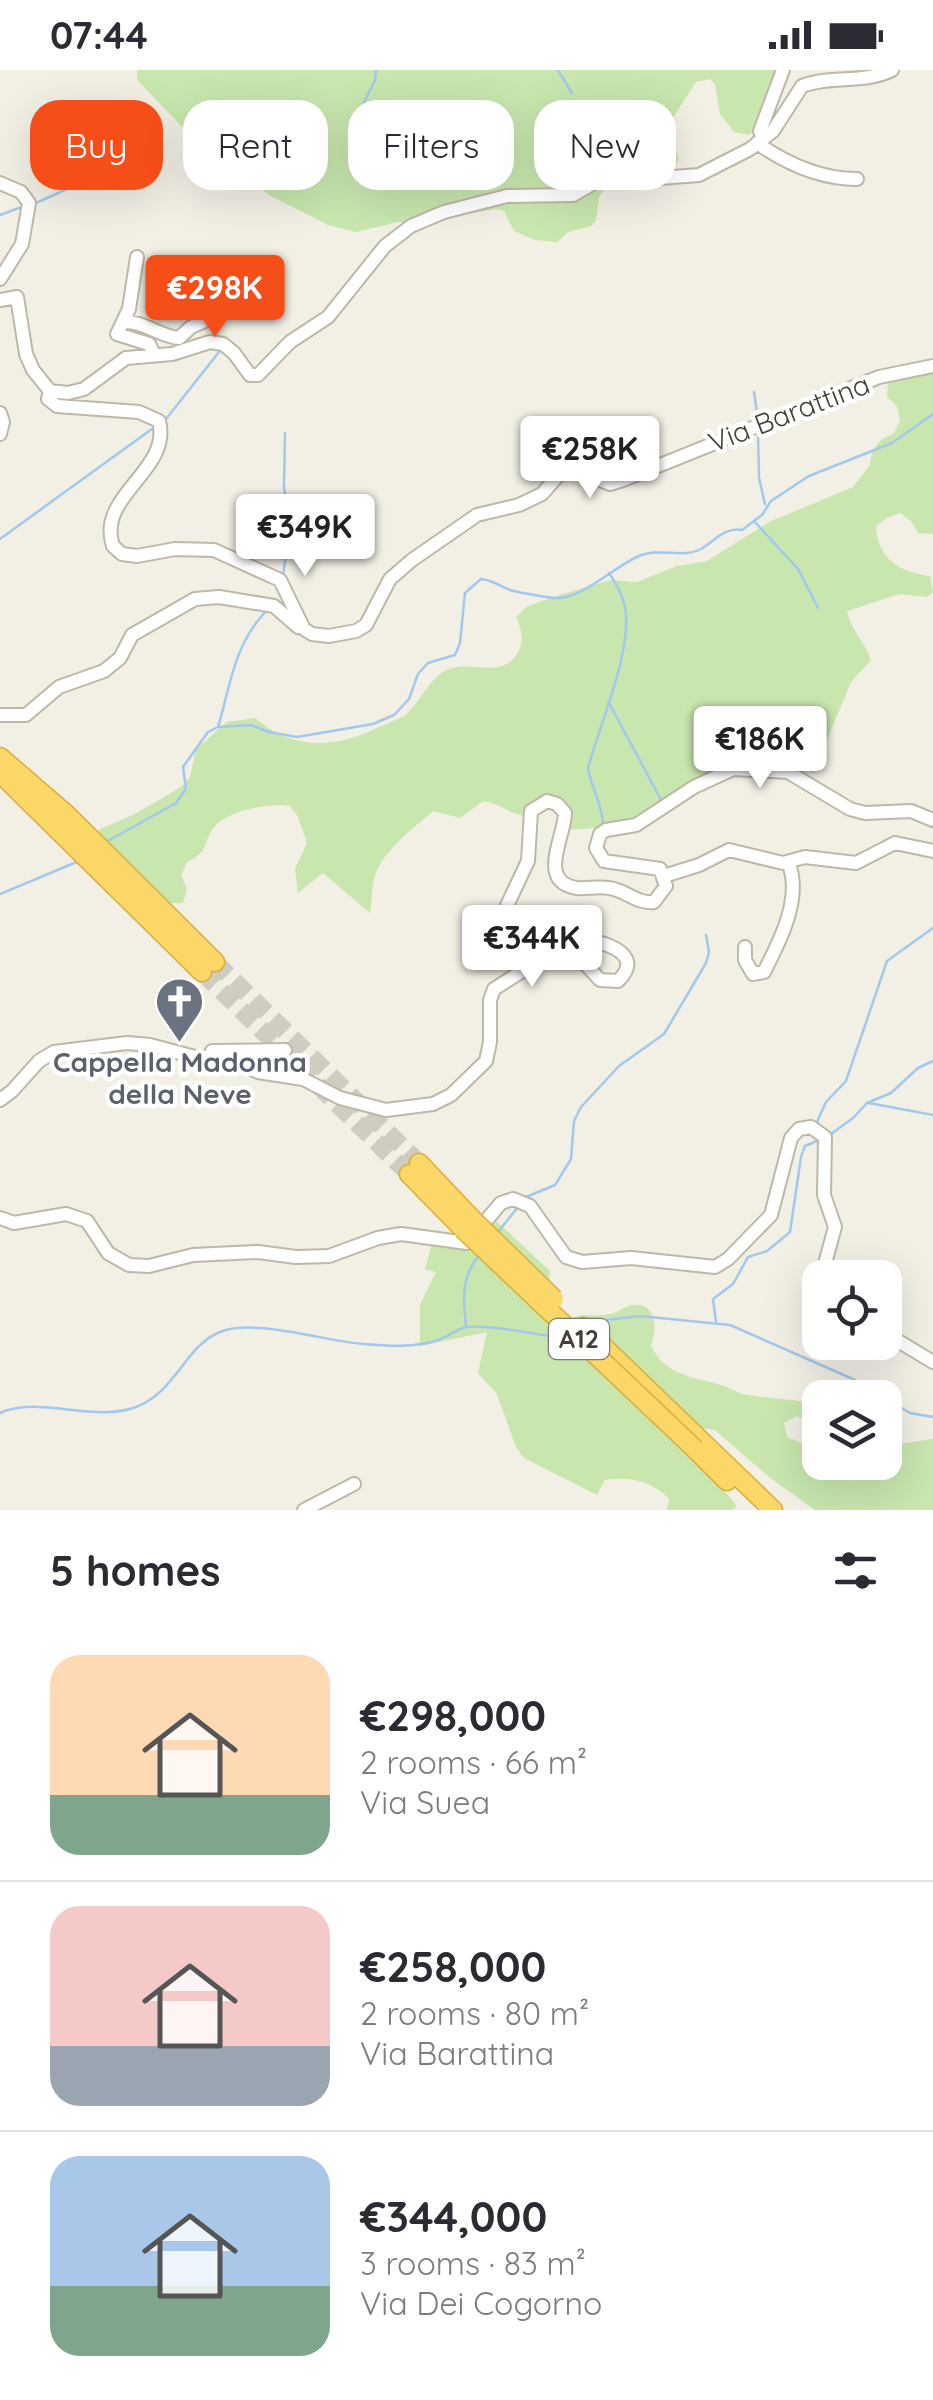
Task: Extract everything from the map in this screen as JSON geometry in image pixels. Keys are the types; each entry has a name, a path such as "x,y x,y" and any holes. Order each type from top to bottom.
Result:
{"highway":[{"path":"0,757 66,814 164,925"},
{"path":"0,773 209,967"},
{"name":"A12","path":"414,1168 699,1445 773,1510"},
{"name":"A12","path":"699,1445 757,1510"}],"street":[{"path":"760,141 784,70"},
{"path":"50,391 84,389 126,358 172,354 210,342 224,344 250,375 258,376 290,342 328,317 385,246 411,226 444,212 507,196 573,195 613,172 684,178 699,175 773,132 802,86 823,80 879,76 892,70"},
{"path":"760,141 792,164 815,173 857,179"},
{"path":"0,183 22,192 29,204 22,244 0,279"},
{"path":"137,258 129,309 116,334 148,344 154,354"},
{"path":"0,300 18,297 26,354 50,391 50,402 57,406 139,412 159,421 162,432 154,458 116,508 111,524 113,546 122,554 136,556 174,550 214,550 280,580 301,627"},
{"path":"123,322 144,323 179,338 191,327 230,310 217,306"},
{"name":"Via Barattina","path":"301,627 312,634 329,636 356,631 366,625 390,579 412,560 477,515 518,505 542,494 562,471 571,469 610,484 879,377 933,366"},
{"path":"0,413 0,434"},
{"path":"0,715 26,715 59,688 104,671 120,658 132,635 196,599 219,597 274,606 301,627"},
{"path":"0,1100 39,1061 54,1052 127,1044 150,1045 195,1057 224,1058 258,1072 303,1079 340,1098 386,1110 433,1104 451,1096 486,1060 494,990 549,954 559,952 578,956 600,980 618,980 626,971 622,952 609,946 558,936 512,940 503,934 501,918 528,861 528,824 531,811 539,803 557,804 564,812 565,826 553,860 562,881 574,888 610,888 644,903 660,897 666,886 660,869 604,861 596,848 600,834 636,825 694,787 733,769 788,772 850,809 865,813 911,811 933,820"},
{"path":"664,876 729,850 788,862 805,857 856,863 895,843 933,850"},
{"path":"745,948 745,960 752,974 764,972 786,922 794,882 788,862"},
{"path":"608,898 636,900"},
{"path":"195,1057 219,1049 285,1050"},
{"path":"0,1218 14,1223 66,1214 87,1221 108,1254 129,1265 149,1266 192,1255 258,1252 329,1256 401,1234 467,1244 500,1204 513,1199 530,1206 566,1257 582,1262 631,1258 714,1266 728,1259 770,1216 791,1138 799,1129 811,1126 826,1138 824,1195 835,1227 826,1260"},
{"path":"902,1343 933,1362"},
{"path":"304,1510 354,1484"}],"green space":[{"path":"137,70 777,70 749,135 734,132 720,114 715,84 710,79 696,82 676,113 676,100 534,100 534,190 604,190 599,197 596,221 568,232 557,242 535,240 514,231 504,211 498,209 451,216 430,224 398,222 356,232 328,225 262,190 328,190 328,100 183,100 183,128 163,107 163,100 156,100 137,79"},
{"path":"933,373 933,534 918,533 900,513 876,526 886,556 900,567 930,576 933,592 927,597 900,594 847,611 871,660 851,682 823,749 798,759 795,767 740,762 638,818 596,828 566,830 569,809 551,798 534,804 523,816 483,801 460,818 433,811 383,860 374,880 370,913 323,873 298,893 295,869 307,843 290,806 250,809 215,826 203,850 187,862 181,875 187,889 183,903 158,898 98,830 181,787 190,777 196,749 227,722 255,718 284,736 314,743 361,735 405,715 434,679 447,670 498,667 513,659 522,639 516,617 526,607 610,580 637,582 677,566 707,561 769,522 853,487 870,465 872,451 894,433 900,420 897,406 887,397 888,383"},
{"path":"493,1218 550,1271 548,1303 558,1325 574,1317 610,1314 640,1305 653,1318 651,1345 671,1369 743,1394 802,1402 802,1419 797,1416 784,1423 787,1437 802,1443 802,1480 902,1480 902,1444 933,1439 933,1510 815,1510 715,1430 701,1428 689,1433 683,1448 731,1499 737,1507 732,1510 667,1510 669,1499 663,1493 648,1484 623,1479 605,1480 597,1495 524,1458 516,1447 497,1394 478,1373 487,1332 420,1346 420,1305 436,1272 425,1269 432,1243 465,1247"}],"waterway":[{"path":"365,100 376,70"},
{"path":"558,70 572,93"},
{"path":"36,203 65,190"},
{"path":"0,215 24,206"},
{"path":"166,419 219,352"},
{"path":"754,392 758,420"},
{"path":"106,842 176,803 186,789 183,767 208,732 218,727 251,725 297,737 373,724 394,715 409,699 418,674 428,663 455,655 460,643 465,593 481,579 519,592 566,597 639,556 694,552 725,533 742,530 762,515 771,501 809,476 892,443 933,414"},
{"path":"0,539 156,426"},
{"path":"283,576 289,531 284,486 285,433"},
{"path":"758,433 759,478 765,504"},
{"path":"754,521 798,569 818,608"},
{"path":"603,823 588,768 626,634 625,605 609,573"},
{"path":"218,727 240,652 266,611"},
{"path":"608,701 661,800"},
{"path":"0,894 79,861"},
{"path":"821,1127 817,1122 826,1102 846,1081 887,961 933,928"},
{"path":"526,1197 555,1185 571,1159 574,1121 581,1107 619,1066 664,1034 706,963 706,935"},
{"path":"831,1134 867,1103 891,1093 918,1068 933,1061"},
{"path":"869,1103 933,1115"},
{"path":"716,1322 713,1299 733,1284 748,1257 767,1251 790,1232 801,1157 805,1146 819,1140"},
{"path":"498,1232 518,1207"},
{"path":"466,1326 466,1279 480,1254"},
{"path":"588,1322 640,1316 730,1325 855,1380"},
{"path":"0,1413 31,1407 102,1412 136,1407 161,1391 208,1339 234,1328 391,1346 429,1343 474,1326 550,1336 562,1332"},
{"path":"902,1408 933,1417"}],"tunnel":[{"path":"215,962 419,1163"},
{"path":"202,972 409,1174"}],"place":[{"name":"Cappella Madonna della Neve","path":"180,1044"}]}
